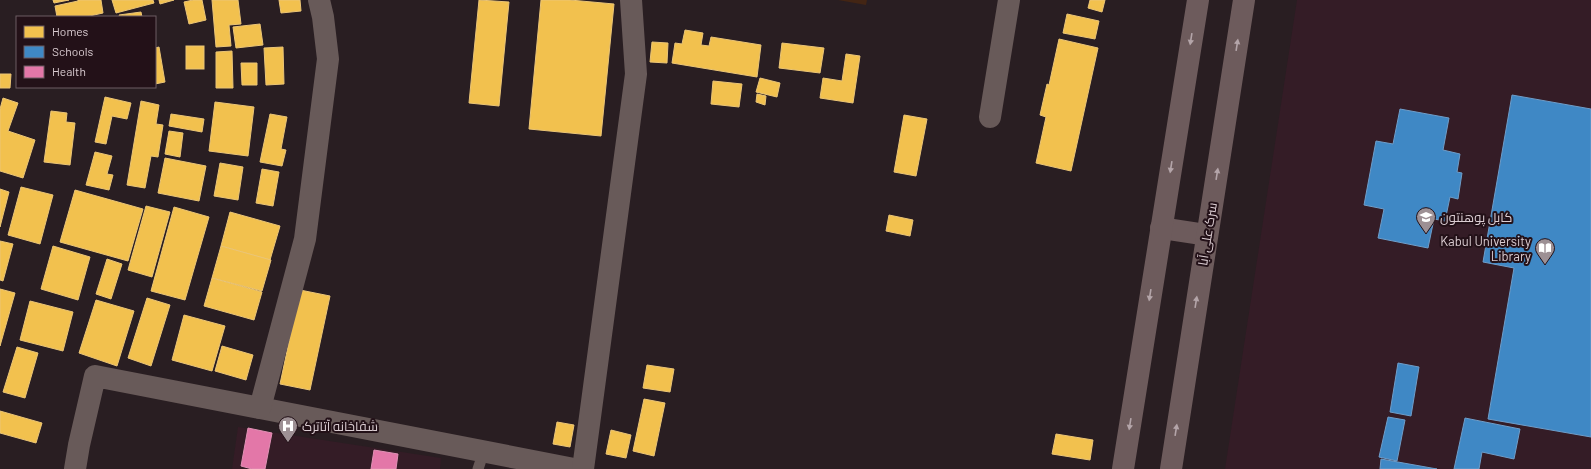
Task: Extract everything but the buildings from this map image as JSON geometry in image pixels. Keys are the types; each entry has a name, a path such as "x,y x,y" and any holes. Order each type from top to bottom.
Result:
{"street":[{"path":"260,408 305,238 328,59 323,17 319,0"},
{"path":"583,469 636,74 631,0"},
{"path":"990,117 1009,0"},
{"path":"1124,469 1198,0"},
{"name":"سرک علی آبا","path":"1170,469 1244,0"},
{"path":"1161,228 1207,235"},
{"path":"75,469 95,376 260,408 481,460 574,469"}],"shaded area":[{"path":"838,0 867,0 866,5"},
{"name":"کابل پوهنتون","path":"1297,0 1591,0 1591,469 1225,469"},
{"name":"شفاخانه آتاترک","path":"238,427 441,458 440,469 232,469"}],"place":[{"name":"کابل پوهنتون","path":"1426,234"},
{"name":"Kabul University Library","path":"1545,265"},
{"name":"شفاخانه آتاترک","path":"288,443"}]}
